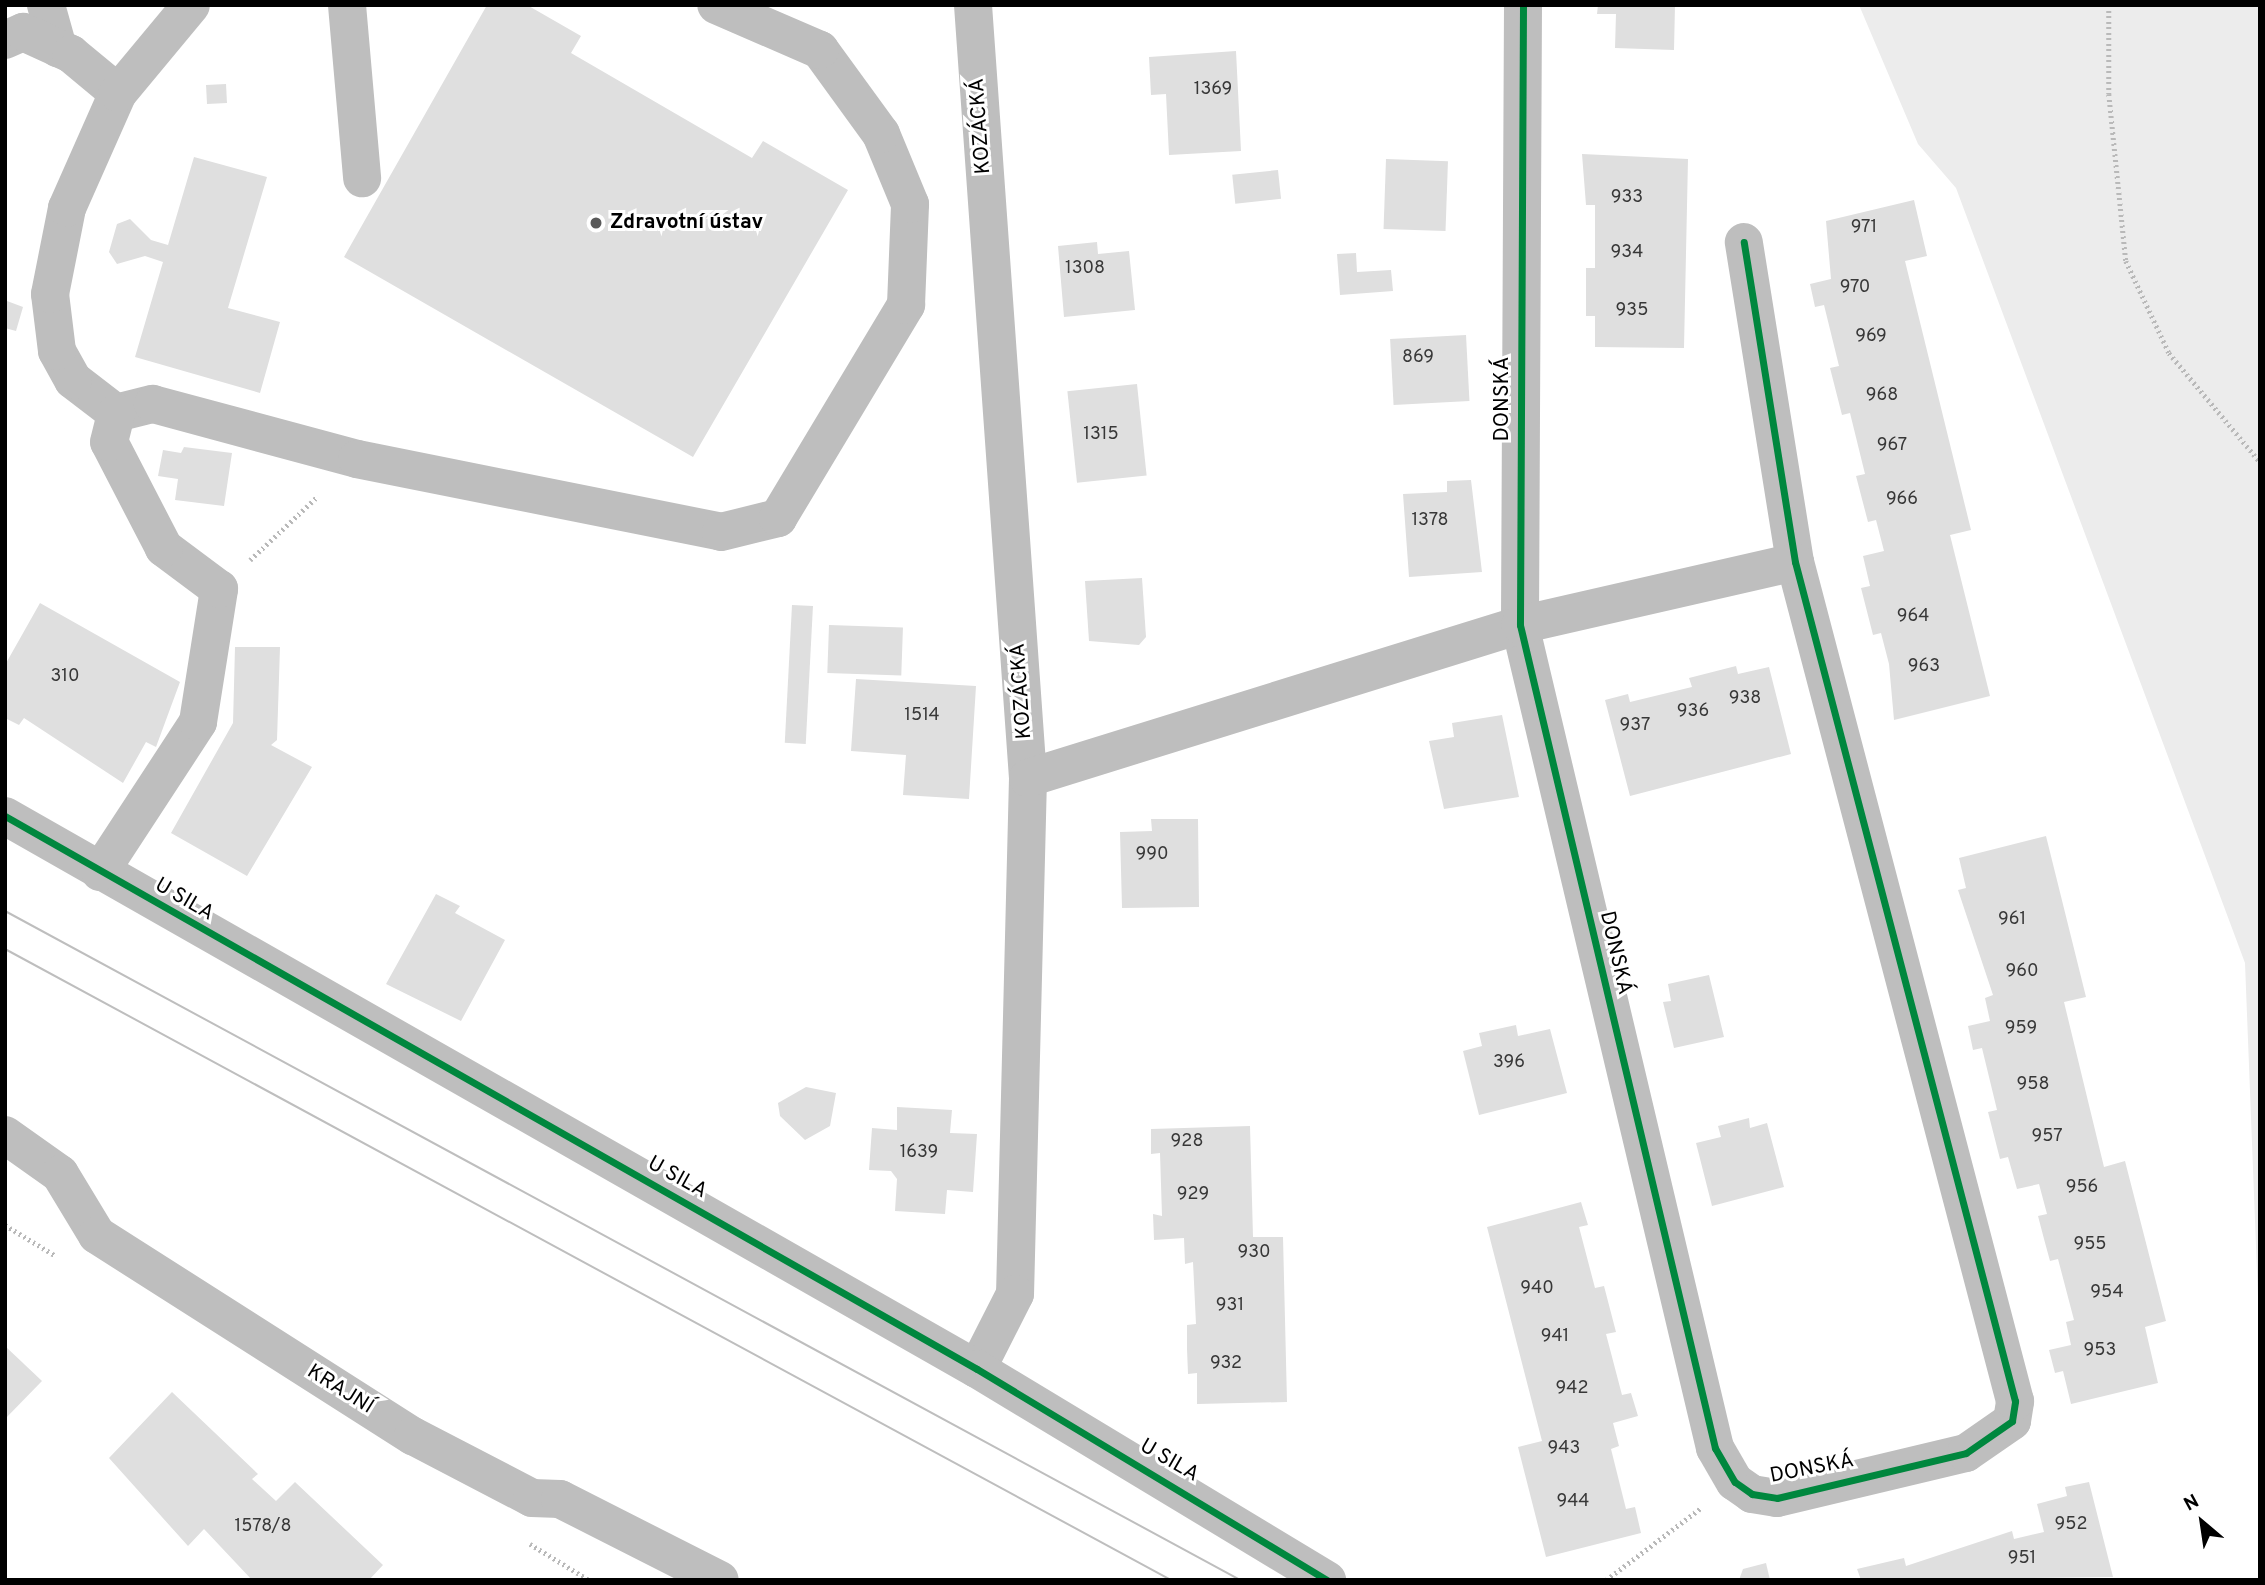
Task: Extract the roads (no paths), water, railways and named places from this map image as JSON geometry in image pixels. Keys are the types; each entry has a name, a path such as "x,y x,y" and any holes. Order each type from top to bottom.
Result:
{"street":[{"path":"46,5 58,48"},
{"path":"117,413 73,380 57,351 50,294 67,208 118,93 143,55 191,5"},
{"path":"347,5 362,177"},
{"path":"117,413 153,404 357,459 722,532 778,518 906,305 910,204 881,134 820,50 716,5"},
{"name":"KOZÁCKÁ","path":"973,5 1028,778 1016,1294 976,1369"},
{"name":"DONSKÁ","path":"1523,5 1520,625 1715,1448 1735,1482 1752,1494 1777,1498 1966,1453 2012,1421 2014,1401 1795,562 1744,242"},
{"path":"5,40 23,32 58,48 118,93"},
{"path":"100,872 198,722 219,589 164,548 109,442 117,413"},
{"path":"1028,778 1520,625 1795,562"},
{"name":"U SILA","path":"5,817 976,1369 1327,1580"},
{"name":"KRAJNÍ","path":"5,1135 60,1174 97,1235 412,1436 532,1498 560,1499 720,1580"}],"tram line":[{"path":"5,911 1240,1580"},
{"path":"5,949 1171,1580"}],"place":[{"name":"Zdravotní ústav","path":"596,223"}]}
